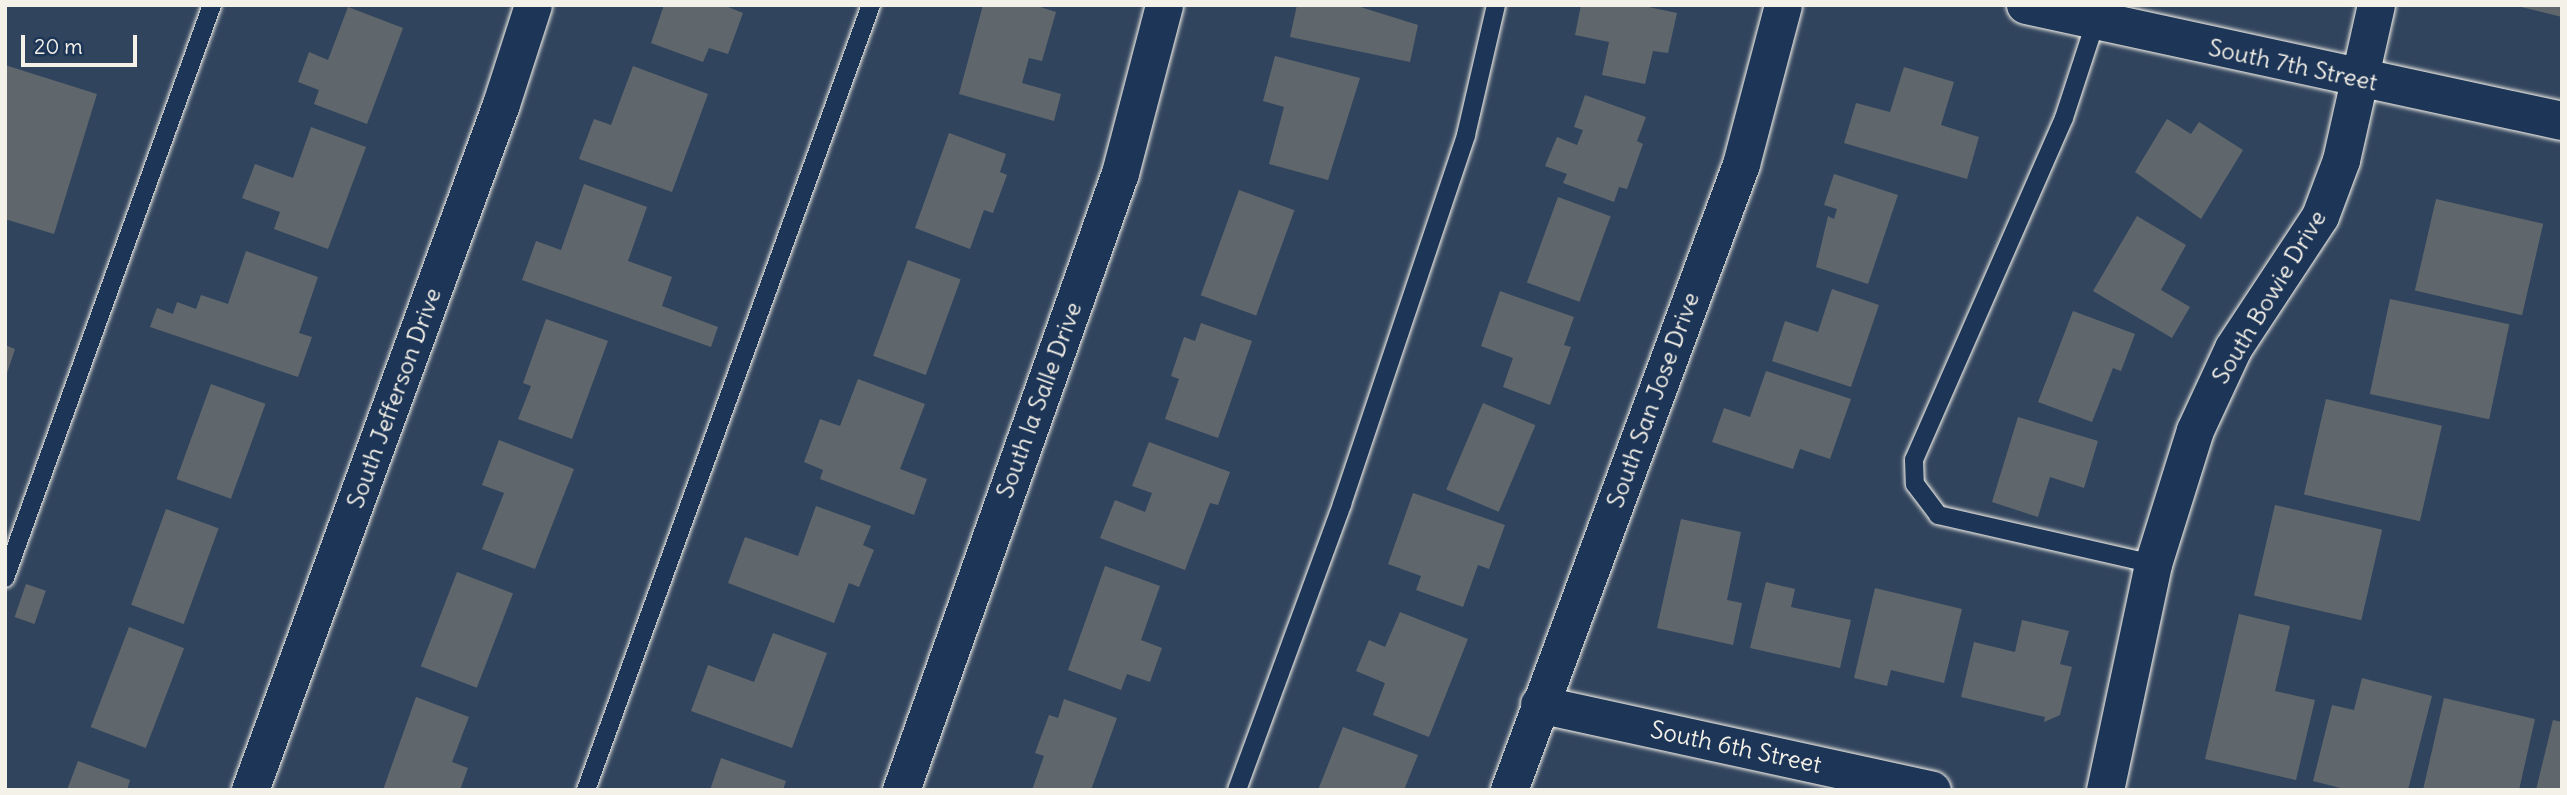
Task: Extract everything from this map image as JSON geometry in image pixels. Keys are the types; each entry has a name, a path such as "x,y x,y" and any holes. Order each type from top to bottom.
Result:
{"main road":[{"name":"South 7th Street","path":"2025,5 2098,13 2359,80 2562,121"}],"street":[{"name":"South Jefferson Drive","path":"250,790 501,104 533,5"},
{"name":"South la Salle Drive","path":"901,790 1119,173 1164,5"},
{"name":"South San Jose Drive","path":"1509,790 1741,164 1783,5"},
{"name":"South Bowie Drive","path":"2105,790 2153,564 2194,430 2233,348 2320,216 2341,160 2376,5"},
{"name":"South 6th Street","path":"1539,704 1932,790"}],"lane":[{"path":"5,578 212,5"},
{"path":"586,790 871,5"},
{"path":"1237,790 1342,504 1466,135 1496,5"},
{"path":"2098,13 2064,118 1914,460 1915,484 1938,515 2153,564"}],"building":[{"path":"664,5 723,5 743,13 728,54 709,48 703,62 651,43"},
{"path":"983,5 1034,5 1056,12 1042,61 1029,58 1022,83 1061,94 1054,121 959,94"},
{"path":"1297,5 1354,5 1418,25 1410,62 1290,37"},
{"path":"1581,5 1639,5 1677,13 1668,53 1653,51 1645,84 1602,75 1609,42 1575,35"},
{"path":"2562,5 2562,17 2517,6"},
{"path":"348,7 403,28 367,124 314,104 319,90 298,82 309,52 328,60"},
{"path":"1275,56 1360,78 1328,180 1269,164 1284,107 1263,101"},
{"path":"5,65 97,94 54,234 5,219"},
{"path":"633,66 708,94 672,192 579,159 594,119 611,125"},
{"path":"1904,67 1954,82 1941,125 1979,137 1967,179 1844,143 1856,103 1890,112"},
{"path":"1585,95 1646,117 1637,141 1643,144 1627,189 1619,187 1614,202 1563,183 1567,174 1545,166 1557,137 1577,145 1583,130 1574,127"},
{"path":"2167,119 2191,134 2199,122 2243,150 2201,219 2135,172"},
{"path":"311,127 366,147 328,249 274,229 280,212 242,198 255,164 293,178"},
{"path":"949,133 1006,154 1000,172 1007,175 993,213 984,210 970,249 915,228"},
{"path":"1834,174 1898,195 1868,284 1816,267 1828,216 1834,219 1837,209 1824,205"},
{"path":"584,184 647,207 628,261 672,277 662,306 718,327 711,347 522,280 536,241 561,250"},
{"path":"1239,190 1294,210 1256,315 1201,295"},
{"path":"1558,197 1611,216 1579,302 1527,283"},
{"path":"2436,199 2543,224 2522,315 2415,291"},
{"path":"2137,216 2186,245 2161,290 2190,307 2172,338 2093,291"},
{"path":"246,251 318,277 299,333 312,337 298,377 150,327 157,308 173,314 177,302 196,309 201,295 228,304"},
{"path":"908,260 961,279 926,375 873,356"},
{"path":"1832,289 1879,305 1851,387 1772,361 1785,321 1818,332"},
{"path":"1500,291 1574,317 1564,345 1571,347 1550,405 1503,387 1513,358 1481,346"},
{"path":"2390,299 2509,324 2489,419 2370,394"},
{"path":"2073,311 2135,334 2121,371 2113,368 2092,422 2038,402"},
{"path":"546,319 608,341 572,439 518,419 531,386 523,383"},
{"path":"1201,323 1252,341 1218,438 1165,419 1179,379 1171,376 1184,337 1195,341"},
{"path":"5,345 15,349 6,376 5,376"},
{"path":"1766,371 1851,399 1830,459 1800,449 1793,469 1712,442 1724,408 1750,417"},
{"path":"858,379 925,404 900,469 927,479 914,515 820,479 823,470 804,462 820,419 840,426"},
{"path":"211,384 266,404 231,499 176,479"},
{"path":"2326,399 2442,426 2420,521 2304,494"},
{"path":"1483,403 1535,425 1499,512 1446,490"},
{"path":"2018,417 2098,441 2084,488 2050,477 2038,517 1992,502"},
{"path":"499,440 574,469 535,569 482,549 504,493 482,485"},
{"path":"1149,442 1230,472 1218,505 1210,503 1185,570 1100,538 1115,500 1145,512 1152,493 1132,486"},
{"path":"1413,493 1505,525 1489,569 1478,565 1463,607 1416,590 1421,576 1388,564"},
{"path":"2275,505 2382,530 2361,620 2254,596"},
{"path":"816,506 871,526 863,545 874,550 859,587 849,583 834,623 728,583 745,537 798,556"},
{"path":"166,509 219,528 184,624 131,605"},
{"path":"1681,519 1741,532 1727,600 1742,603 1733,645 1657,628"},
{"path":"1105,566 1160,586 1141,640 1162,648 1150,682 1127,674 1121,690 1068,670"},
{"path":"457,572 513,594 477,688 421,666"},
{"path":"1766,582 1795,589 1791,607 1851,620 1840,668 1750,648"},
{"path":"26,584 46,591 34,624 15,617"},
{"path":"1875,588 1962,609 1944,683 1891,670 1887,686 1854,678"},
{"path":"1400,612 1468,639 1429,737 1373,715 1385,683 1356,671 1369,640 1385,647"},
{"path":"2239,614 2290,626 2275,691 2315,700 2296,780 2205,759"},
{"path":"2022,620 2069,631 2060,664 2072,667 2060,715 2044,722 2045,717 1961,697 1974,642 2015,652"},
{"path":"129,627 184,648 146,748 91,727"},
{"path":"773,633 827,653 792,748 691,711 708,665 754,682"},
{"path":"2362,678 2432,696 2408,790 2348,790 2313,781 2332,705 2354,710"},
{"path":"416,697 469,717 452,762 468,768 460,790 383,790"},
{"path":"2444,698 2535,719 2519,790 2423,790"},
{"path":"1064,699 1117,718 1091,790 1032,790 1044,756 1035,753 1049,715 1058,718"},
{"path":"2553,720 2562,722 2562,790 2536,790"},
{"path":"1343,727 1418,755 1404,790 1318,790"},
{"path":"721,758 786,781 783,790 710,790"},
{"path":"78,761 130,780 127,790 67,790"}]}
